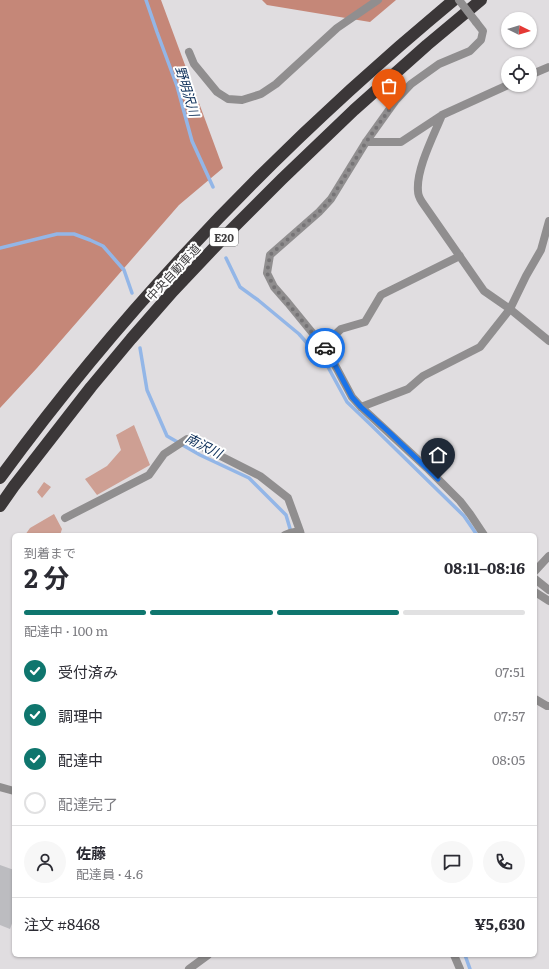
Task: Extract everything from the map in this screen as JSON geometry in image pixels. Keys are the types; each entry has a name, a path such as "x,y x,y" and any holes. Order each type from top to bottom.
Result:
{"highway":[{"name":"中央自動車道","path":"0,478 38,426 115,331 220,216 287,149 339,100 454,0"},
{"name":"中央自動車道","path":"0,506 81,399 131,339 173,291 228,233 354,110 427,44 481,0"}],"street":[{"path":"189,52 194,64 217,92 228,98 242,100 262,94 276,84 337,28 378,0"},
{"path":"458,0 483,31 481,40 470,51 439,64 411,84 396,100 366,142 331,199 319,212 270,255 267,273 274,287 328,352 352,397 460,501 483,533"},
{"path":"537,72 549,68"},
{"path":"366,142 401,142 442,115 501,88"},
{"path":"442,115 425,156 419,175 417,192 422,202 484,291 510,309 549,341"},
{"path":"361,407 408,389 423,376 480,347 510,309 541,250 549,221"},
{"path":"323,346 341,329 365,322 381,295 460,256"},
{"path":"65,518 149,475 164,454 187,439 260,476 288,498 300,533"},
{"path":"537,569 549,556"},
{"path":"537,581 549,590"},
{"path":"537,593 549,601"},
{"path":"537,700 549,706"},
{"path":"0,787 12,790"},
{"path":"189,969 205,957"},
{"path":"455,957 460,969"}],"shaded area":[{"path":"0,0 161,0 223,168 179,205 37,368 0,408"},
{"path":"262,0 396,0 370,22 267,5"},
{"path":"134,425 150,465 97,495 85,479 107,466 121,450 116,435"},
{"path":"44,482 51,487 42,498 37,492"},
{"path":"54,514 62,529 61,533 26,533 30,528"}],"building":[{"path":"0,865 12,869 12,924 10,929 0,925"}],"waterway":[{"name":"野明沢川","path":"146,0 177,86 192,141 213,187"},
{"name":"南沢川","path":"0,248 57,234 74,234 103,246 124,270 132,293"},
{"name":"野明沢川","path":"226,258 240,287 299,334 328,367 347,402 464,516 476,533"},
{"name":"南沢川","path":"140,348 147,390 167,436 200,455 249,478 286,515 291,532"},
{"name":"南沢川","path":"466,957 470,969"}],"way so far":[{"path":"325,348 274,287 267,273 270,255 319,212 331,199 366,142 389,110"}],"route":[{"path":"325,348 352,397 438,479"}]}
